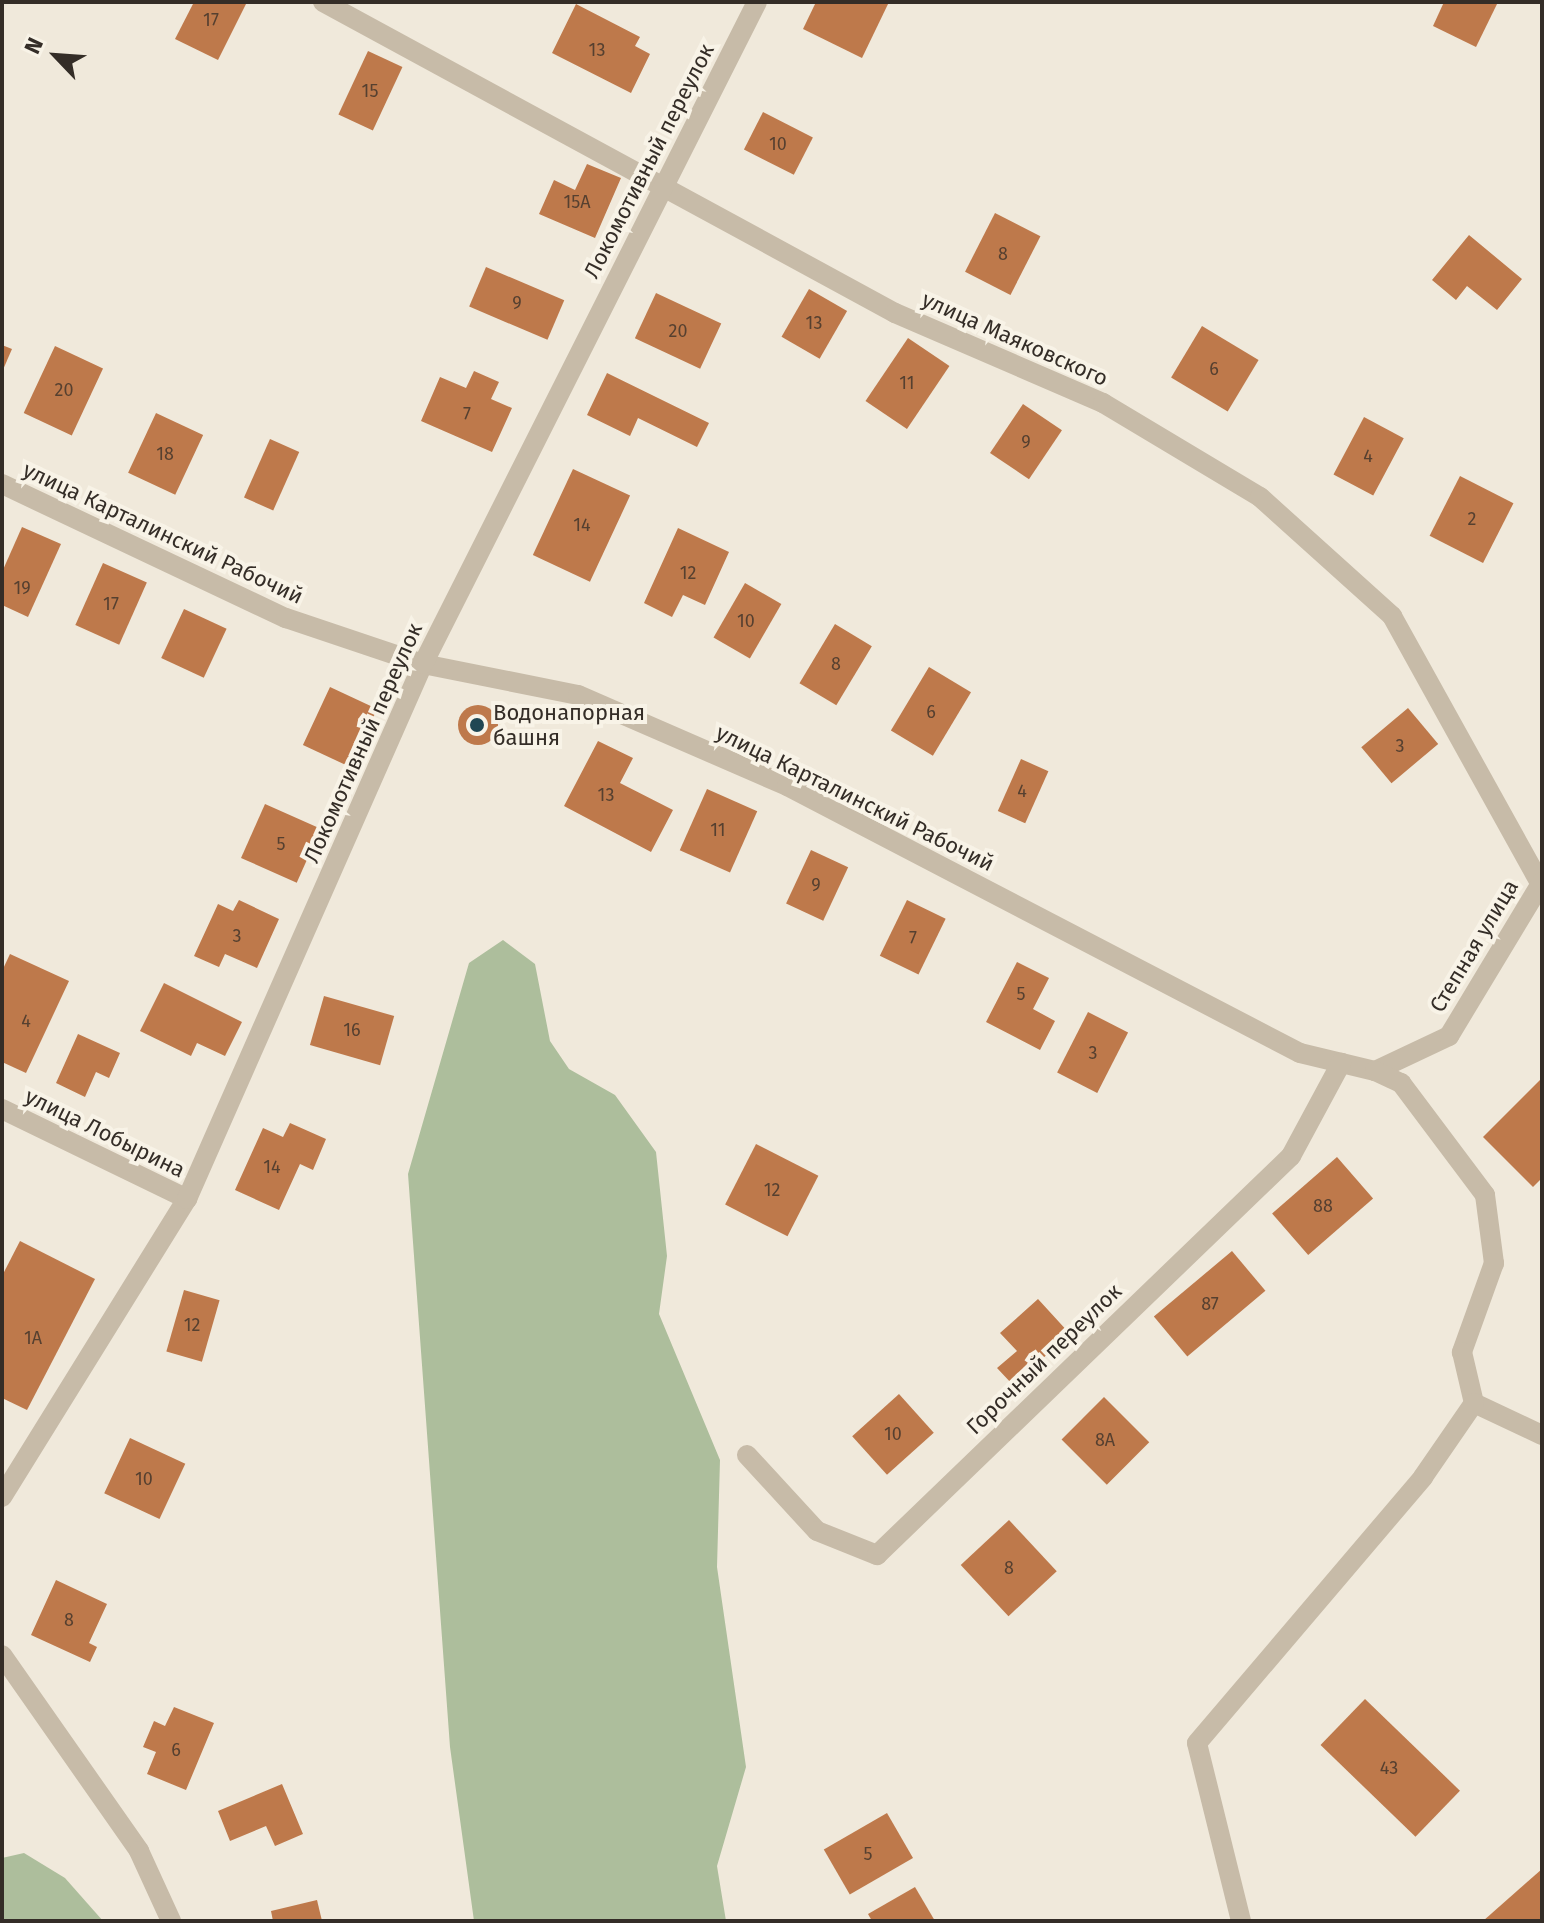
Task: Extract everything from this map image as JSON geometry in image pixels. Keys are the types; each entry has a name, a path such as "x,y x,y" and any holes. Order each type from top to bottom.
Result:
{"street":[{"name":"улица Маяковского","path":"323,2 895,313 1103,403 1260,497 1392,616 1541,882"},
{"name":"Локомотивный переулок","path":"2,1497 187,1199 423,664 757,2"},
{"name":"улица Карталинский Рабочий","path":"2,484 286,618 423,664 578,695 731,762 1300,1053 1375,1071 1401,1083 1485,1195 1494,1263 1462,1352 1474,1403"},
{"name":"Степная улица","path":"1375,1071 1449,1036 1541,882"},
{"name":"Горочный переулок","path":"747,1455 817,1531 877,1555 1291,1156 1341,1063"},
{"name":"улица Лобырина","path":"2,1109 187,1199"},
{"path":"1241,1921 1197,1743 1423,1477 1474,1403 1542,1435"},
{"path":"2,1655 139,1851 171,1921"}],"green space":[{"path":"503,940 535,964 550,1041 569,1069 615,1095 656,1152 667,1256 659,1314 720,1460 717,1567 746,1767 717,1866 726,1921 474,1921 450,1747 408,1174 469,963"},
{"path":"24,1853 65,1878 103,1921 2,1921 2,1858"}],"building":[{"path":"194,2 247,2 218,60 175,39"},
{"path":"816,2 889,2 862,58 803,29"},
{"path":"1444,2 1498,2 1476,47 1433,26"},
{"path":"576,4 640,37 635,46 650,54 631,93 552,53"},
{"path":"368,51 402,67 373,131 338,114"},
{"path":"763,112 813,137 794,175 744,149"},
{"path":"587,164 621,178 595,238 539,214 554,180 575,190"},
{"path":"995,213 1040,236 1010,295 965,272"},
{"path":"1469,235 1522,279 1497,310 1467,286 1456,300 1432,280"},
{"path":"486,267 564,300 547,340 469,307"},
{"path":"809,289 847,311 820,359 782,337"},
{"path":"656,293 721,323 700,369 635,338"},
{"path":"1202,326 1259,360 1228,411 1171,377"},
{"path":"908,338 949,366 907,429 866,401"},
{"path":"2,345 12,349 2,372"},
{"path":"55,346 103,368 72,435 24,413"},
{"path":"474,371 499,382 491,399 512,408 492,452 421,421 440,377 466,388"},
{"path":"607,373 709,423 697,447 638,418 630,436 587,415"},
{"path":"1023,404 1062,430 1029,479 990,453"},
{"path":"156,413 203,435 175,495 128,473"},
{"path":"1364,417 1404,438 1373,496 1333,474"},
{"path":"270,439 299,452 273,510 244,497"},
{"path":"573,469 630,496 590,582 533,555"},
{"path":"1460,476 1513,503 1483,563 1430,536"},
{"path":"22,527 61,544 28,617 2,605 2,572"},
{"path":"678,528 729,552 705,605 683,595 672,617 644,603"},
{"path":"103,563 147,583 119,645 75,625"},
{"path":"745,583 781,604 750,659 714,638"},
{"path":"184,609 227,629 204,678 161,658"},
{"path":"835,624 872,646 836,705 799,683"},
{"path":"929,667 971,692 933,756 891,730"},
{"path":"330,687 377,709 350,767 303,745"},
{"name":"Водонапорная башня","path":"478,705 492,711 498,725 492,739 478,745 464,739 458,725 464,711"},
{"path":"1408,708 1438,744 1391,783 1361,747"},
{"path":"598,741 633,758 620,783 673,810 651,852 564,806"},
{"path":"1021,759 1048,771 1025,823 998,811"},
{"path":"707,789 757,811 730,873 680,850"},
{"path":"265,804 321,829 297,883 241,858"},
{"path":"811,850 848,867 823,921 786,903"},
{"path":"239,900 279,919 257,968 225,954 219,967 194,956 218,904 233,911"},
{"path":"907,900 946,919 918,975 880,956"},
{"path":"10,954 69,981 26,1073 2,1062 2,971"},
{"path":"1017,962 1049,978 1033,1009 1055,1021 1040,1050 986,1022"},
{"path":"164,983 242,1022 225,1056 197,1043 191,1056 140,1031"},
{"path":"324,996 394,1016 380,1065 310,1045"},
{"path":"1088,1012 1128,1032 1097,1093 1057,1073"},
{"path":"78,1034 120,1053 109,1078 96,1072 85,1097 56,1083"},
{"path":"1542,1078 1542,1178 1533,1187 1483,1137"},
{"path":"290,1123 326,1139 313,1170 300,1164 279,1210 235,1190 263,1128 283,1137"},
{"path":"756,1144 818,1176 787,1236 725,1205"},
{"path":"1337,1157 1373,1199 1308,1255 1272,1213"},
{"path":"20,1241 95,1279 27,1410 2,1398 2,1276"},
{"path":"1232,1251 1265,1291 1187,1356 1154,1317"},
{"path":"184,1290 220,1300 202,1362 166,1352"},
{"path":"1038,1299 1070,1334 1013,1385 997,1368 1017,1351 1000,1333"},
{"path":"899,1394 934,1433 887,1475 852,1436"},
{"path":"1104,1397 1149,1442 1107,1485 1062,1439"},
{"path":"130,1438 185,1464 160,1519 104,1493"},
{"path":"1009,1520 1057,1571 1008,1616 961,1565"},
{"path":"56,1580 107,1604 89,1643 97,1647 90,1662 31,1635"},
{"path":"1365,1699 1460,1791 1415,1837 1321,1745"},
{"path":"174,1707 214,1723 186,1790 147,1774 156,1752 143,1747 154,1721 165,1726"},
{"path":"282,1784 303,1834 275,1846 266,1826 230,1841 218,1811"},
{"path":"887,1813 913,1858 850,1895 824,1850"},
{"path":"1542,1869 1542,1921 1483,1921"},
{"path":"915,1887 935,1921 872,1921 868,1914"},
{"path":"317,1900 322,1921 273,1921 271,1911"}],"place":[{"name":"Водонапорная башня","path":"477,725"}]}
